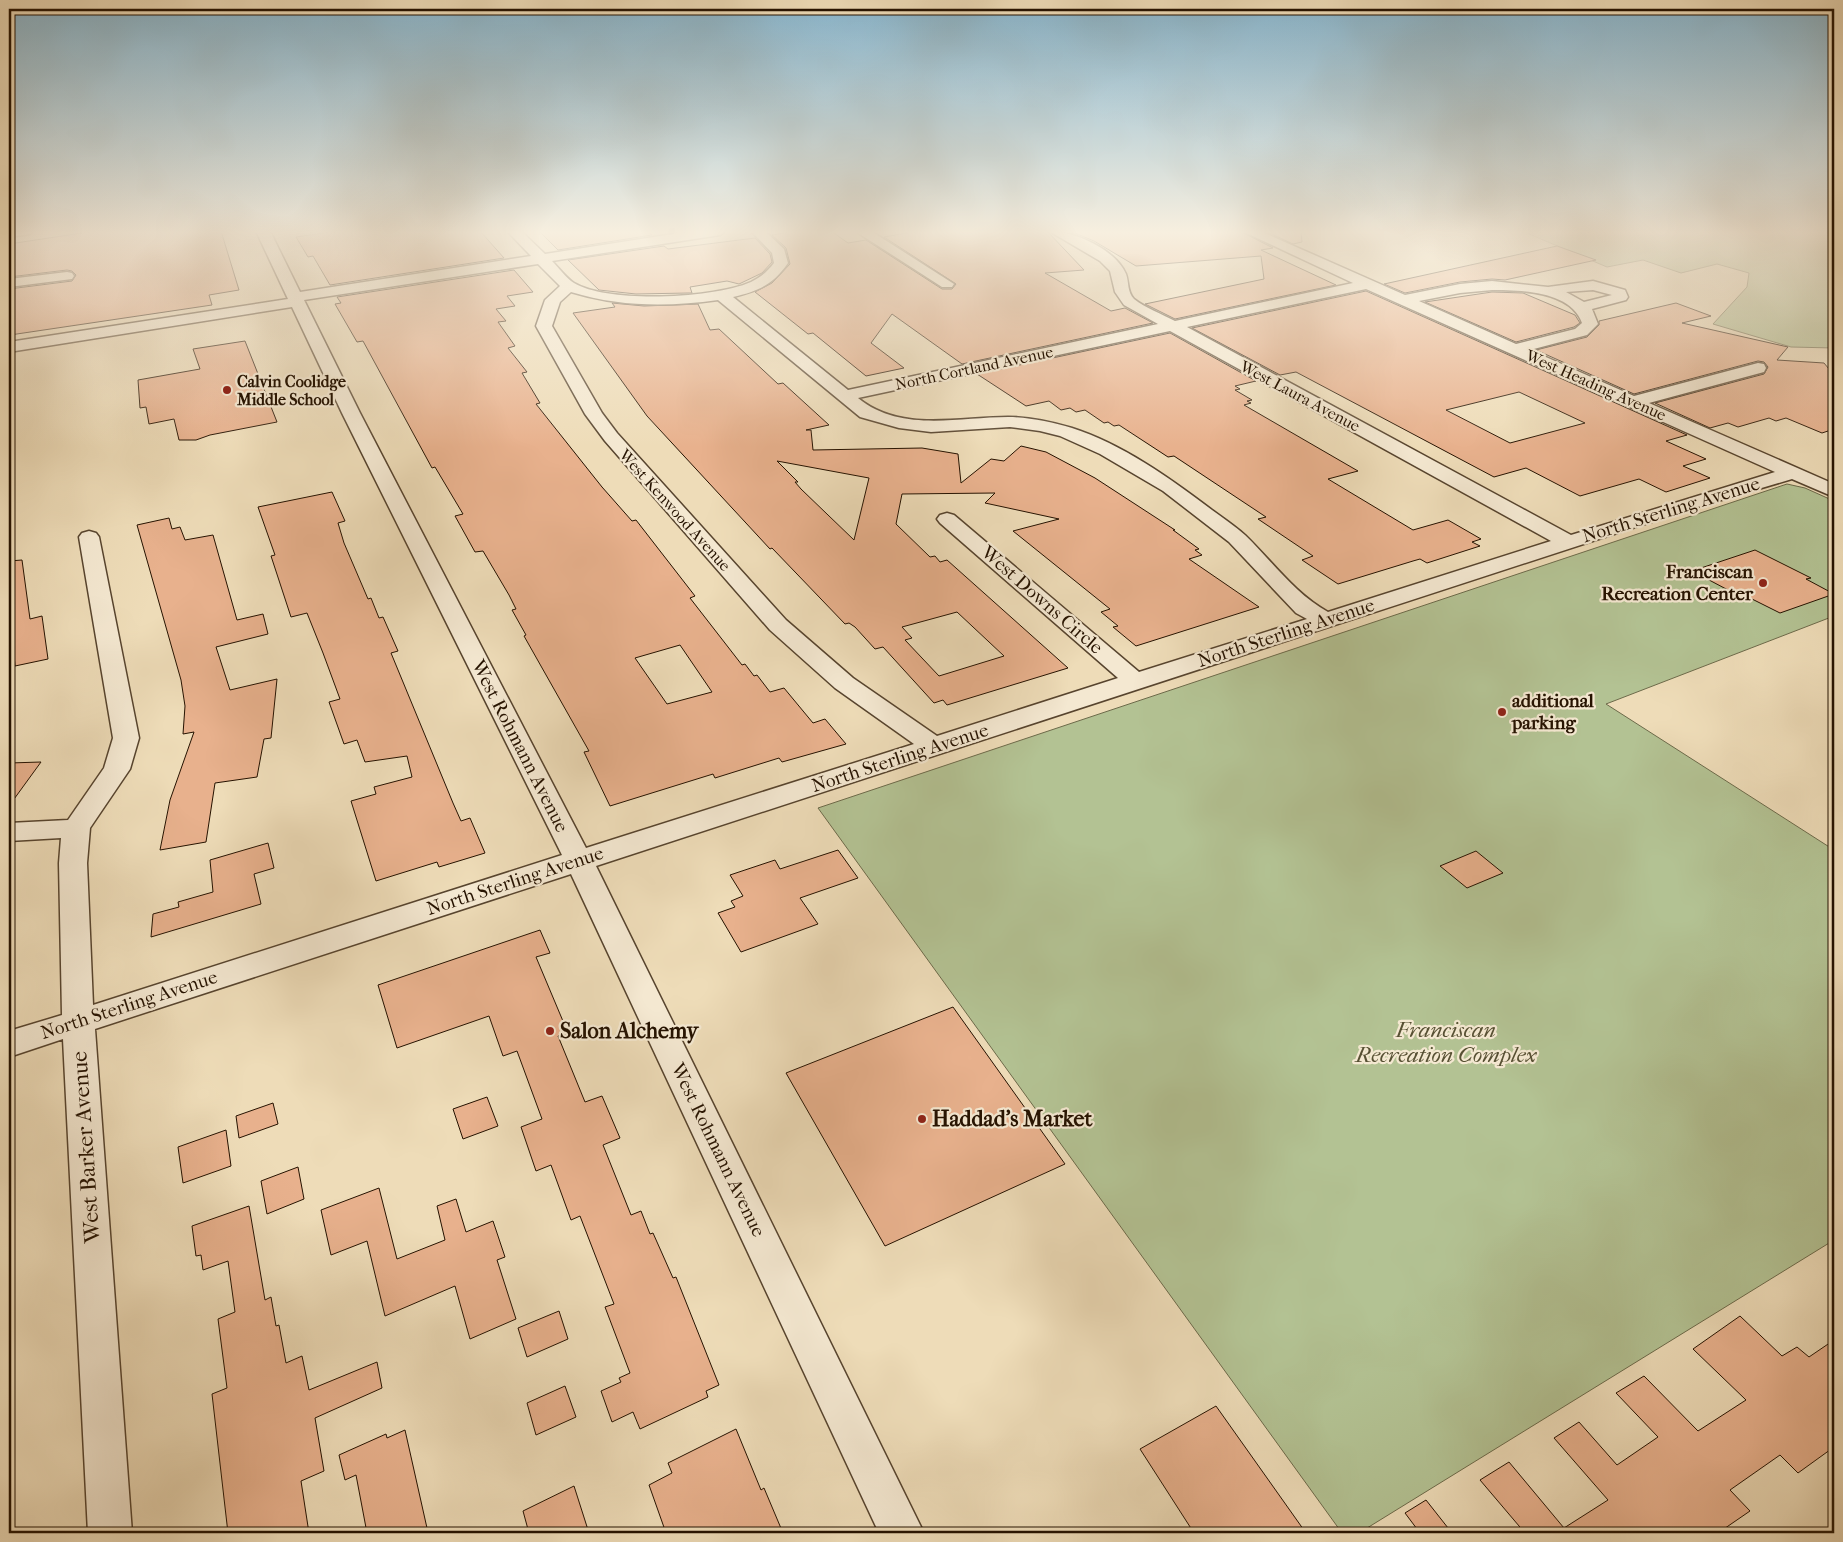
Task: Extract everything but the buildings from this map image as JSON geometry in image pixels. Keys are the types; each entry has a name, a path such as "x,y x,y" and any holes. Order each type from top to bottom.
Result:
{"street":[{"path":"9,348 279,303"},
{"name":"West Rohmann Avenue","path":"298,303 352,413 579,861 902,1533"},
{"name":"West Kenwood Avenue","path":"552,303 544,326 594,414 611,437 778,626 844,683 936,746"},
{"path":"731,303 866,413 899,424 931,427 1010,422 1040,426 1066,432 1107,450 1170,487 1236,538 1304,608 1326,620"},
{"name":"West Laura Avenue","path":"1132,303 1170,326 1568,542"},
{"name":"North Cortland Avenue","path":"844,396 1279,303"},
{"name":"West Heading Avenue","path":"1411,303 1834,491"},
{"path":"1515,349 1581,332 1590,324 1590,315 1583,307 1576,303"},
{"path":"1583,307 1598,303"},
{"path":"1634,401 1758,368"},
{"name":"North Sterling Avenue","path":"9,1044 1568,542 1792,473"},
{"name":"West Downs Circle","path":"948,519 1137,682"},
{"name":"West Barker Avenue","path":"89,537 126,738 116,769 76,828 73,863 78,1022 110,1533"},
{"path":"9,832 76,828"}],"green space":[{"path":"1732,303 1834,303 1834,348 1791,347 1713,324"},
{"name":"Franciscan Recreation Complex","path":"1787,484 1805,488 1834,501 1834,616 1606,704 1834,850 1834,1240 1359,1533 1342,1533 818,808"}],"place":[{"name":"Calvin Coolidge Middle School","path":"227,390"},
{"name":"Franciscan Recreation Center","path":"1763,583"},
{"name":"additional parking","path":"1502,712"},
{"name":"Salon Alchemy","path":"550,1031"},
{"name":"Haddad's Market","path":"922,1119"}]}
